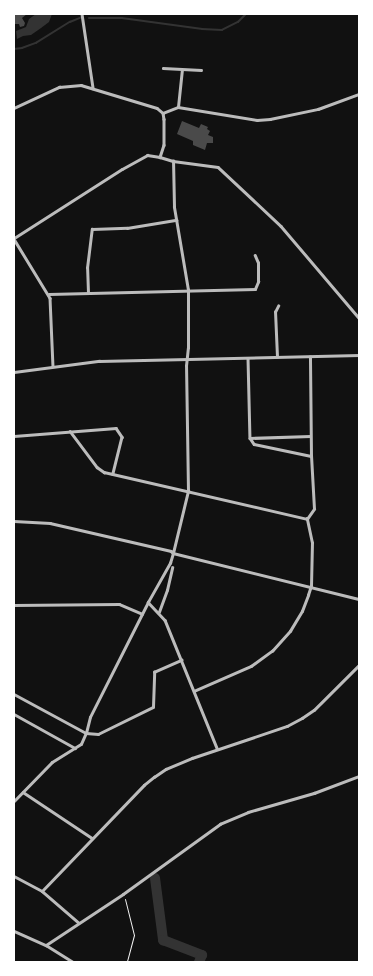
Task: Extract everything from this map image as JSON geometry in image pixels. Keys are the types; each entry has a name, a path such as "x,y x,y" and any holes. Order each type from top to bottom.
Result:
{"street":[{"path":"82,14 93,88"},
{"path":"163,68 201,70"},
{"path":"178,107 182,70"},
{"path":"14,108 59,87 81,85 157,108 163,113 164,119 164,145 160,157"},
{"path":"163,113 178,107 257,120 298,114 318,109 359,94"},
{"path":"53,366 49,294 14,239 122,169 147,155 173,161 210,164 218,167 281,226 359,318"},
{"path":"14,801 52,762 81,744 86,734 90,717 148,602 170,563 173,553 188,491 186,366 188,290 172,191 173,161"},
{"path":"88,293 87,268 92,229 127,228 176,220"},
{"path":"49,294 255,289 258,282 258,263 255,256"},
{"path":"277,357 275,312 278,306"},
{"path":"14,372 99,361 359,355"},
{"path":"194,691 251,666 272,651 283,640 296,622 302,611 311,586 312,543 307,519 314,509 310,436 310,357"},
{"path":"248,358 250,438 254,444 311,456"},
{"path":"14,436 111,427 119,432 122,441 113,474"},
{"path":"70,431 97,467 113,474 307,519"},
{"path":"250,438 310,436"},
{"path":"14,520 50,523 171,551 173,553 359,599"},
{"path":"159,612 167,590 172,568"},
{"path":"148,602 165,620 217,748"},
{"path":"14,605 119,604 142,614"},
{"path":"14,694 86,734 98,734 153,707 154,672 181,660"},
{"path":"42,891 92,838 154,777 166,769 217,748 287,726 302,718 314,710 359,665"},
{"path":"14,714 75,748"},
{"path":"46,945 78,922 123,894 226,821 248,812 321,790 359,776"},
{"path":"23,792 92,838"},
{"path":"14,876 42,891 78,922"},
{"path":"14,931 46,945 73,962"}],"path":[{"path":"123,894 134,935 127,962"}],"shaded area":[{"path":"36,14 52,14 49,22 41,28 31,35 23,36 17,39 16,31 26,27 29,19"}],"building":[{"path":"14,14 27,14 22,18 25,23 24,26 20,27 19,24 14,24"},
{"path":"182,121 199,128 201,124 208,127 207,129 210,131 208,135 213,137 213,143 207,143 205,150 193,145 193,141 177,134"}],"waterway":[{"path":"89,18 122,18 202,29 222,30 238,22 246,14"},
{"path":"14,49 36,43 70,22 80,18"},
{"path":"155,878 163,940 202,955 199,962"}]}
